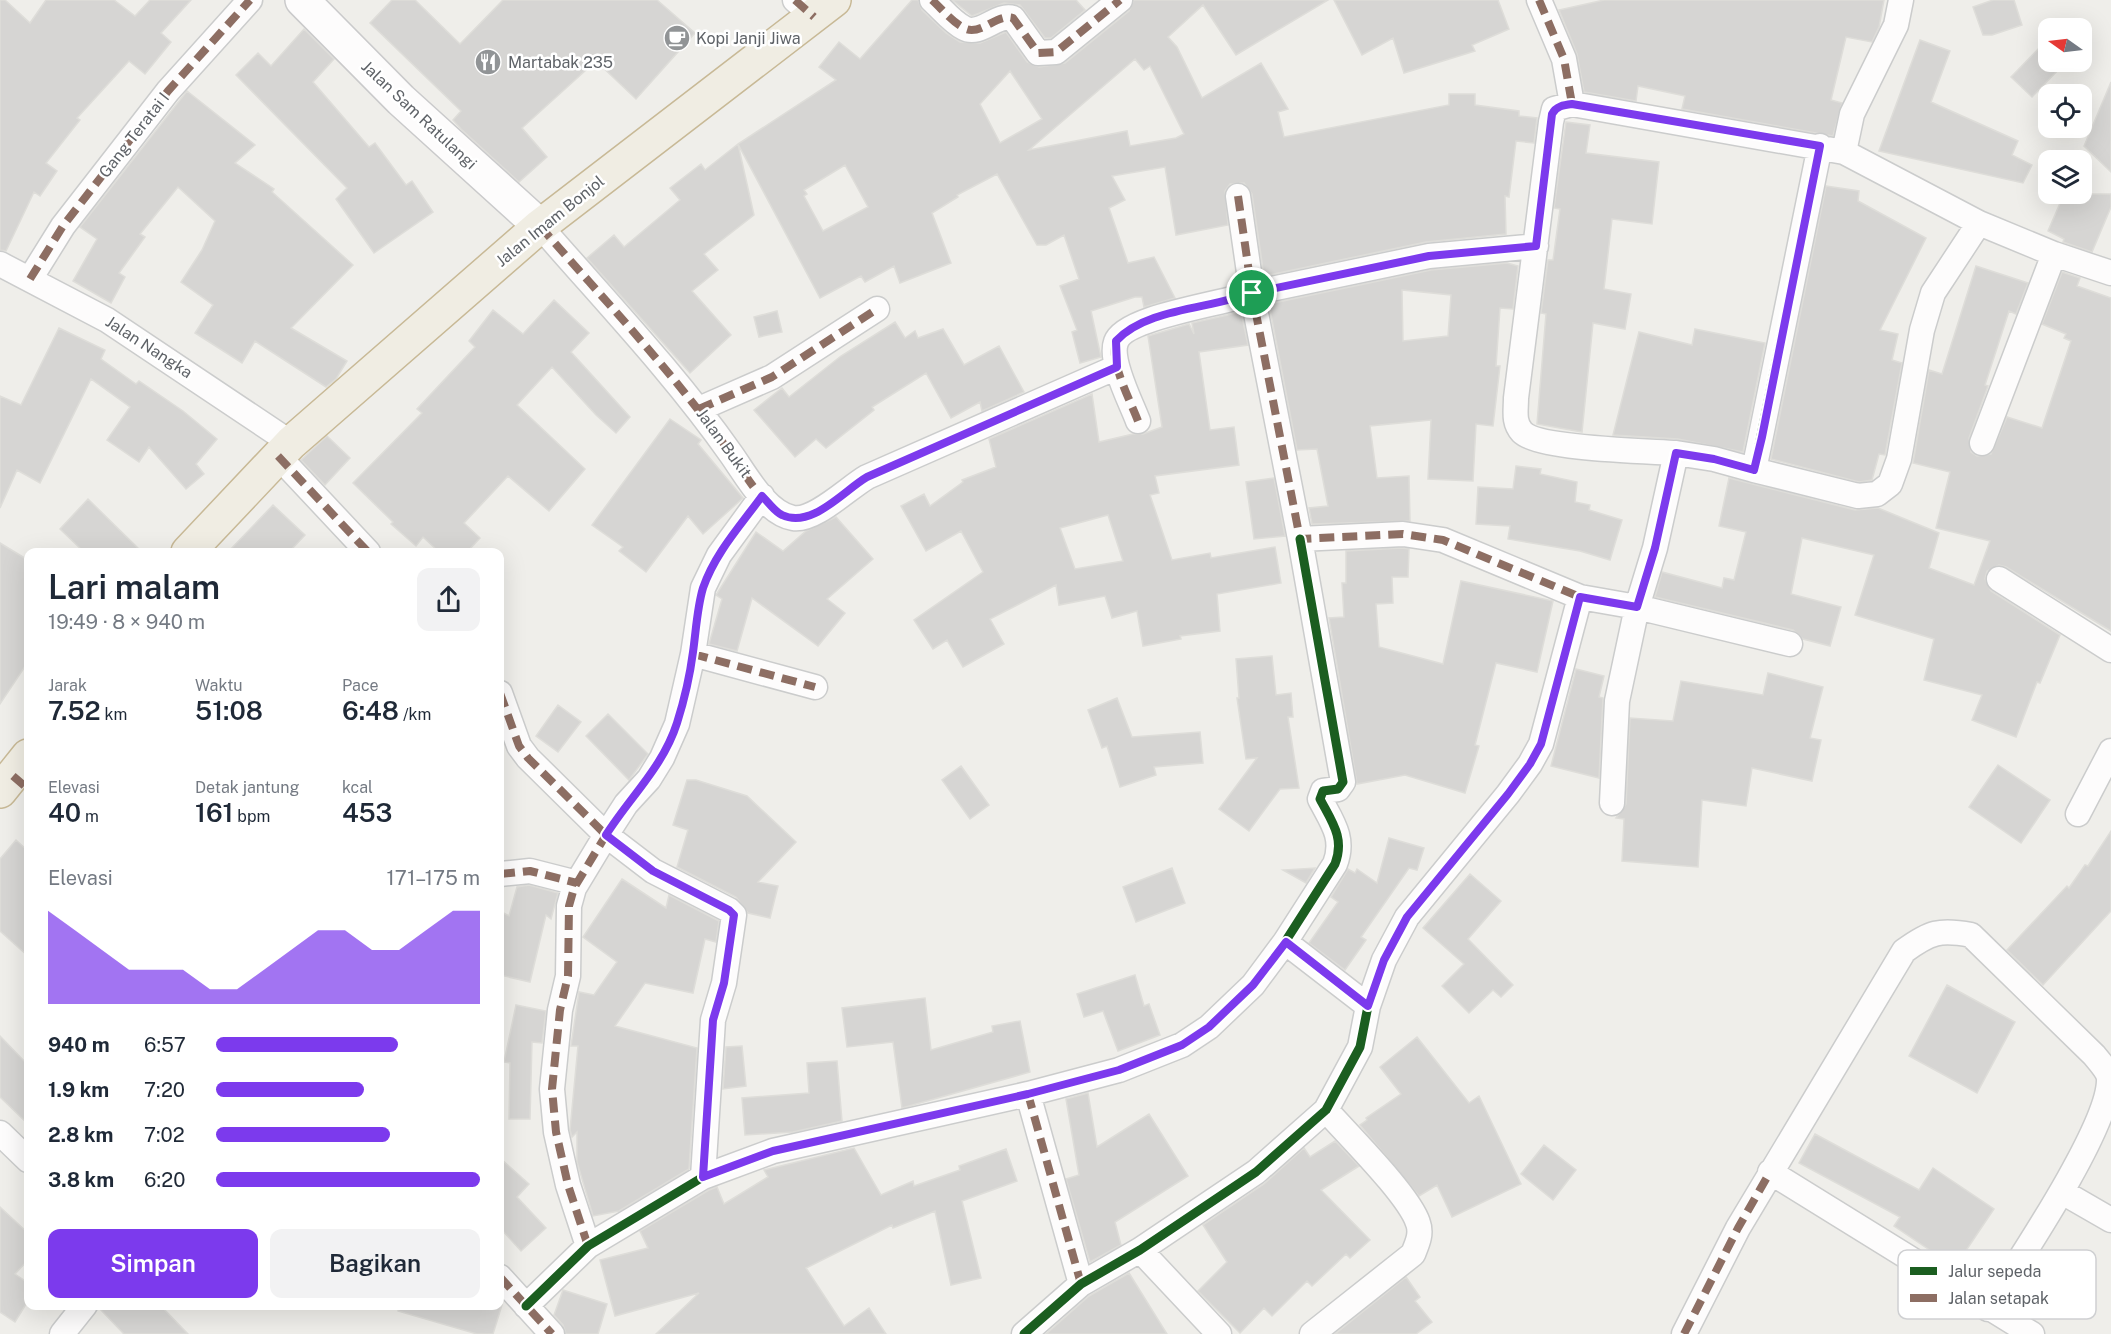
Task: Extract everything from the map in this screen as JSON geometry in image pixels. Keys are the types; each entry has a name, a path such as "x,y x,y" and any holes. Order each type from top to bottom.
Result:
{"highway":[{"name":"Jalan Imam Bonjol","path":"192,548 284,450 540,226 815,6"}],"street":[{"name":"Gang Teratai I","path":"30,279 63,226 168,91 250,0"},
{"name":"Jalan Sam Ratulangi","path":"302,0 401,100 540,226"},
{"path":"932,0 964,28 971,30 1008,16 1013,18 1038,53 1045,54 1056,52 1120,0"},
{"path":"1539,0 1564,59 1572,104"},
{"path":"1844,152 1852,114 1896,24 1901,0"},
{"path":"1979,223 1933,293 1922,330 1899,459 1890,484 1877,494 1858,496 1714,459 1676,453 1551,443 1524,434 1515,423 1516,398 1552,114 1554,109 1561,106 1572,104 1844,152 1979,223 2054,254 2111,273"},
{"path":"1754,470 1820,146"},
{"path":"526,1306 588,1246 703,1177 773,1151 1028,1094 1119,1070 1182,1045 1209,1027 1231,1008 1253,985 1286,942 1335,864 1340,850 1340,836 1320,799 1323,791 1338,789 1343,782 1300,540 1252,293 1238,196"},
{"name":"Jalan Bukit","path":"540,226 699,409 762,496 780,515 796,519 816,515 867,477 1117,367"},
{"path":"1138,421 1117,367 1116,341 1128,328 1148,319 1231,301 1252,293 1429,256 1536,246"},
{"path":"1982,443 2054,254"},
{"name":"Jalan Nangka","path":"0,264 107,320 159,352 284,450"},
{"path":"699,409 772,377 877,309"},
{"path":"284,450 365,548"},
{"path":"1612,803 1617,701 1637,607 1655,548 1676,453"},
{"path":"588,1246 568,1185 556,1132 552,1089 560,1010 568,976 569,906 577,883 606,835 626,804 649,779 662,758 677,724 693,654 704,588 719,555 762,496"},
{"path":"1300,540 1403,534 1443,540 1580,597 1637,607 1790,644"},
{"path":"1999,579 2111,651"},
{"path":"1024,1334 1081,1284 1140,1250 1257,1172 1326,1110 1360,1047 1368,1006 1384,960 1407,917 1508,794 1530,764 1541,744 1580,597"},
{"path":"693,654 814,687"},
{"path":"504,704 519,746 528,758 606,835 653,871 729,910 734,915 724,983 713,1020 703,1177"},
{"path":"2078,814 2111,751"},
{"path":"504,874 530,871 577,883"},
{"path":"1683,1334 1770,1172 1904,951 1925,936 1946,930 1971,935 2094,1055 2109,1077 2107,1103 2064,1193 2027,1250"},
{"path":"1286,942 1368,1006"},
{"path":"1028,1094 1081,1284"},
{"path":"1312,1334 1413,1254 1420,1237 1418,1223 1405,1200 1326,1110"},
{"path":"0,1133 24,1156"},
{"path":"1770,1172 1898,1252"},
{"path":"2064,1193 2111,1220"},
{"path":"1140,1250 1219,1334"},
{"path":"504,1281 552,1334"},
{"path":"62,1334 81,1310"},
{"path":"2006,1319 2032,1334"}],"building":[{"path":"0,0 5,0 30,23 46,0 114,0 135,16 150,0 191,0 161,33 171,42 145,74 129,61 77,118 80,120 46,163 57,171 40,196 34,192 6,251 0,250"},
{"path":"392,0 415,0 460,44 503,0 657,0 695,33 636,99 596,61 522,128 547,157 519,182 453,120 461,111 370,23"},
{"path":"912,0 918,0 922,10 946,33 960,42 980,43 1006,32 1027,62 1039,67 1065,63 1129,11 1134,0 1328,0 1236,55 1203,5 1168,37 1177,47 1202,98 1261,63 1288,109 1278,112 1284,137 1449,105 1449,94 1475,94 1475,105 1519,111 1519,116 1537,118 1534,143 1516,141 1509,197 1505,196 1506,234 1426,242 1264,276 1252,194 1244,183 1230,184 1225,191 1228,225 1176,235 1165,167 1112,176 1125,200 1109,208 1128,263 1154,257 1175,298 1144,307 1142,297 1135,297 1091,311 1101,357 1080,363 1072,332 1077,330 1060,286 1079,279 1064,235 1046,245 1037,245 997,174 957,195 958,197 932,213 951,263 900,283 894,266 865,282 861,276 820,298 738,144 836,80 819,67 839,42 860,59","holes":["1135,59 1144,70 1150,66 1184,134 1176,138 1130,146 1127,131 1029,150","1010,71 1042,119 1000,143 980,104","845,165 868,207 823,231 804,196 807,194 804,190"]},
{"path":"952,0 1076,0 1085,10 1051,38 1045,38 1020,5 1004,3 972,16"},
{"path":"1334,0 1498,0 1509,29 1472,45 1475,51 1404,73 1393,38 1362,55"},
{"path":"1604,0 1884,0 1879,27 1872,42 1846,37 1831,100 1842,103 1833,136 1682,109 1685,96 1638,86 1636,101 1584,92 1577,54 1559,10"},
{"path":"1993,0 2014,0 2022,25 1992,35 1983,35 1973,7"},
{"path":"304,29 334,59 313,82 369,147 375,143 406,185 412,181 433,212 374,253 336,199 347,188 236,75 258,53 271,66"},
{"path":"1920,40 1950,51 1931,102 2018,141 2012,155 2032,165 2023,183 1879,151"},
{"path":"2038,49 2038,72 2056,72 2045,84 2038,84 2038,91 2032,97 2011,77"},
{"path":"2111,82 2111,172 2092,154 2092,150 2084,146 2087,138 2092,138 2092,127"},
{"path":"187,91 255,145 235,163 274,189 272,192 353,265 291,328 347,361 336,379 326,387 255,341 242,363 195,333 213,305 181,282 202,250 215,221 178,187 140,234 145,237 119,273 125,277 111,303 73,281 97,239 80,227"},
{"path":"1566,122 1590,125 1586,153 1659,162 1652,224 1612,219 1604,289 1631,294 1625,329 1593,323 1582,432 1537,424 1546,314 1541,313 1548,260 1553,260 1560,209 1554,208"},
{"path":"738,144 754,215 704,254 718,270 692,291 731,335 690,373 587,258 614,235 624,247 680,200 670,188 701,164 705,170"},
{"path":"1826,186 1859,191 1858,201 1926,238 1880,330 1898,334 1892,360 1902,363 1885,455 1879,454 1872,480 1859,482 1771,459"},
{"path":"2092,194 2111,194 2111,207 2092,252 2063,242 2064,239 2048,231 2060,204 2092,204"},
{"path":"1507,263 1518,266 1513,309 1500,308 1496,366 1500,366 1493,426 1476,424 1473,481 1428,479 1431,420 1370,426 1377,478 1409,476 1410,521 1312,524 1309,508 1328,506 1317,449 1297,450 1269,304 1431,270","holes":["1402,290 1451,295 1448,336 1403,341"]},
{"path":"1976,266 2028,283 2016,314 2009,311 1985,385 1988,386 1969,438 1971,452 1977,456 1991,454 2007,417 2042,428 2071,341 2064,338 2066,334 2042,324 2062,272 2080,278 2077,286 2111,298 2111,631 2006,567 1999,565 1987,571 1985,579 1991,591 2060,635 2040,683 2037,682 2016,737 1972,720 1982,695 1924,680 1934,639 1855,615 1874,555 1802,538 1791,594 1841,607 1830,646 1803,639 1793,630 1655,597 1662,572 1722,588 1724,578 1734,580 1746,532 1719,526 1729,478 1855,510 1878,508 1939,533 1929,568 1974,585 1990,541 1936,528 1950,472 1913,463 1929,370 1942,374"},
{"path":"554,300 589,333 571,352 630,417 616,433 596,415 552,367 517,405 585,469 549,511 508,476 464,523 480,538 471,548 435,548 423,537 416,546 391,524 393,522 353,483 422,413 417,409 475,347 469,341 493,310 523,334"},
{"path":"777,311 782,332 759,337 754,317"},
{"path":"1241,312 1248,345 1199,352 1210,430 1234,427 1239,465 1155,476 1159,493 1150,495 1172,560 1210,553 1211,558 1275,547 1281,583 1217,594 1220,631 1180,636 1181,639 1143,646 1137,611 1112,618 1105,596 1059,605 1056,585 990,619 1004,644 963,667 947,640 933,649 914,620 983,572 961,531 926,551 901,506 924,494 930,506 963,482 962,480 996,467 989,439 1092,394 1099,442 1143,434 1162,427 1148,336 1189,324 1194,334 1192,323","holes":["1108,515 1123,561 1075,569 1060,528"]},
{"path":"895,322 905,338 915,331 918,338 943,329 964,365 999,346 1024,392 982,411 980,402 951,418 926,373 872,407 874,410 826,448 816,439 795,457 754,410 782,388 789,397 841,356"},
{"path":"59,328 105,350 101,359 136,384 139,381 183,411 217,439 196,464 204,474 186,489 149,447 139,462 107,440 130,407 91,379 40,483 17,470 0,508 0,396 21,405"},
{"path":"1695,329 1765,343 1743,452 1678,439 1613,435 1639,332 1692,345"},
{"path":"670,419 701,440 698,444 743,498 703,534 688,516 646,572 619,551 623,547 592,525"},
{"path":"327,436 350,458 325,485 301,460"},
{"path":"1516,466 1541,469 1540,474 1577,482 1575,502 1590,505 1589,510 1622,520 1610,560 1580,551 1508,539 1510,526 1476,524 1478,487 1513,489"},
{"path":"1274,478 1285,536 1254,539 1246,482"},
{"path":"88,499 138,548 80,548 60,529"},
{"path":"273,505 305,535 293,548 232,548"},
{"path":"836,517 873,559 827,599 845,613 818,646 752,598 737,651 709,644 722,599 716,595 756,532 783,551 806,531"},
{"path":"0,543 24,558 24,668 0,704"},
{"path":"1409,549 1408,577 1392,577 1393,603 1376,604 1379,647 1443,664 1461,581 1553,601 1537,672 1496,663 1475,745 1479,746 1465,793 1405,775 1357,784 1329,618 1344,617 1342,583 1346,583 1346,551"},
{"path":"1272,656 1276,695 1291,693 1293,717 1288,717 1299,788 1280,789 1249,831 1219,809 1257,758 1246,759 1237,698 1239,698 1236,659"},
{"path":"1576,669 1604,676 1599,697 1603,698 1599,778 1551,766"},
{"path":"1768,673 1823,687 1810,738 1821,740 1812,781 1752,768 1746,806 1702,800 1698,867 1622,861 1624,819 1616,818 1626,804 1630,718 1673,721 1681,681 1763,695"},
{"path":"1117,698 1132,737 1200,732 1203,763 1154,767 1156,775 1120,787 1107,746 1102,748 1088,710"},
{"path":"558,705 581,722 558,752 536,736"},
{"path":"608,714 648,754 629,780 586,736"},
{"path":"1998,765 2050,800 2021,843 1969,807"},
{"path":"961,766 989,805 970,819 942,780"},
{"path":"687,780 696,780 747,796 796,842 758,882 778,886 770,918 748,913 736,897 677,867 688,830 673,825"},
{"path":"2111,831 2111,911 2043,985 2007,950 2067,886 2069,888 2085,865 2088,866"},
{"path":"1389,838 1424,848 1417,870 1409,868 1361,937 1366,940 1345,970 1309,943 1338,902 1331,897 1348,869 1355,873 1357,869 1377,883"},
{"path":"16,840 24,847 24,952 0,931 0,859"},
{"path":"1172,868 1185,903 1136,922 1123,887"},
{"path":"1315,868 1306,883 1283,870"},
{"path":"1470,874 1501,901 1468,939 1513,985 1501,997 1493,990 1469,1013 1442,986 1464,964 1423,928"},
{"path":"622,879 666,908 669,895 719,921 716,942 705,939 693,993 645,983 615,1026 697,1048 689,1169 619,1211 593,1216 577,1162 577,1132 572,1137 570,1130 578,1046 571,1046 579,992 594,995 617,962 583,937"},
{"path":"529,885 558,893 551,919 546,915 530,982 504,976 504,913 509,916 517,887"},
{"path":"1135,975 1144,1006 1149,1004 1160,1035 1118,1051 1103,1011 1084,1017 1077,994"},
{"path":"1947,985 2015,1022 1977,1093 1909,1056"},
{"path":"925,998 931,1050 993,1032 992,1026 1020,1021 1030,1072 902,1108 893,1042 847,1047 842,1008"},
{"path":"516,1005 546,1011 542,1043 532,1042 530,1119 509,1119 510,1063 504,1062"},
{"path":"0,1036 24,1061 24,1120 0,1097"},
{"path":"1417,1037 1469,1103 1479,1096 1521,1184 1452,1217 1437,1185 1419,1196 1360,1125 1367,1120 1366,1118 1401,1094 1380,1067"},
{"path":"742,1046 746,1086 723,1089 726,1047"},
{"path":"837,1061 842,1121 793,1132 745,1135 742,1098 809,1093 807,1063"},
{"path":"1088,1093 1097,1147 1149,1114 1188,1176 1115,1222 1121,1245 1090,1262 1066,1179 1079,1175 1066,1099"},
{"path":"1815,1134 1919,1190 1933,1168 1994,1209 1966,1250 1930,1250 1894,1226 1900,1217 1799,1163"},
{"path":"1335,1141 1359,1166 1321,1190 1370,1240 1350,1258 1346,1254 1312,1286 1307,1281 1272,1316 1264,1308 1240,1333 1198,1291 1227,1262 1203,1225 1264,1184 1304,1148 1310,1157"},
{"path":"1544,1145 1576,1170 1553,1200 1521,1174"},
{"path":"854,1148 881,1195 913,1181 914,1186 960,1170 959,1166 1006,1149 1017,1181 962,1201 981,1278 951,1285 935,1211 893,1228 892,1225 806,1268 844,1326 869,1308 886,1334 656,1334 699,1293 615,1316 600,1260 648,1248 640,1231 709,1190 717,1187 724,1204 768,1177 764,1170"},
{"path":"504,1162 529,1184 517,1197 546,1228 521,1251 504,1232"},
{"path":"0,1207 24,1229 24,1264 15,1274 24,1280 24,1307 15,1322 0,1312"},
{"path":"1129,1273 1167,1334 1046,1334 1089,1296"},
{"path":"1406,1277 1420,1297 1415,1301 1432,1322 1416,1334 1335,1334"},
{"path":"563,1290 607,1304 598,1334 566,1334 563,1325 554,1315"},
{"path":"101,1310 165,1310 188,1334 124,1334"},
{"path":"500,1310 493,1334 477,1334 398,1311"}],"marked path":[{"path":"30,279 63,226 168,91 250,0"},
{"path":"795,0 814,17"},
{"path":"932,0 955,22 970,30 976,30 1007,17 1013,18 1038,53 1056,52 1120,0"},
{"path":"1539,0 1564,59 1572,104"},
{"path":"1238,196 1252,293 1300,539 1403,534 1443,540 1580,597"},
{"path":"540,226 686,395 757,492 774,509 793,518 801,518 821,510 867,477 1117,367"},
{"path":"1138,421 1118,370 1115,350 1116,342 1123,333 1137,325 1177,312 1252,293 1429,256 1536,246"},
{"path":"699,409 772,377 877,309"},
{"path":"278,456 364,548"},
{"path":"588,1246 568,1185 556,1132 552,1089 560,1010 568,976 569,906 574,888 606,835 626,804 649,779 662,758 677,724 693,654 703,588 719,555 762,496"},
{"path":"693,654 815,687"},
{"path":"504,704 519,746 528,758 606,835 653,871 729,910 734,915 724,983 713,1020 703,1177"},
{"path":"13,776 24,786"},
{"path":"504,874 530,871 577,883"},
{"path":"1028,1094 1081,1284"},
{"path":"1684,1334 1738,1228 1770,1172"},
{"path":"504,1281 552,1334"}],"cycle path":[{"path":"1024,1334 1081,1284 1140,1250 1256,1172 1326,1110 1360,1047 1368,1006 1384,960 1407,917 1508,794 1530,764 1541,744 1580,597 1637,607 1655,548 1676,453 1714,459 1754,470 1820,146"},
{"path":"526,1306 588,1246 703,1177 773,1151 1028,1094 1119,1070 1182,1045 1209,1027 1253,985 1285,942 1335,864 1339,846 1336,830 1320,799 1323,791 1338,789 1343,782 1300,539"}],"place":[{"name":"Kopi Janji Jiwa","path":"677,38"},
{"name":"Martabak 235","path":"488,62"}],"route":[{"path":"1572,104 1820,146 1754,470 1714,459 1676,453 1655,548 1637,607 1580,597 1541,744 1530,764 1508,794 1407,917 1384,960 1368,1006 1286,942 1253,985 1231,1008 1209,1027 1182,1045 1119,1070 1028,1094 773,1151 703,1177 713,1020 724,983 734,915 729,910 653,871 606,835 626,804 649,779 662,758 677,724 693,654 699,608 704,588 719,555 762,496 780,515 796,519 816,515 867,477 1117,367 1114,354 1116,341 1128,328 1148,319 1231,301 1252,293 1429,256 1536,246 1552,114 1554,109 1561,106 1572,104"}]}
